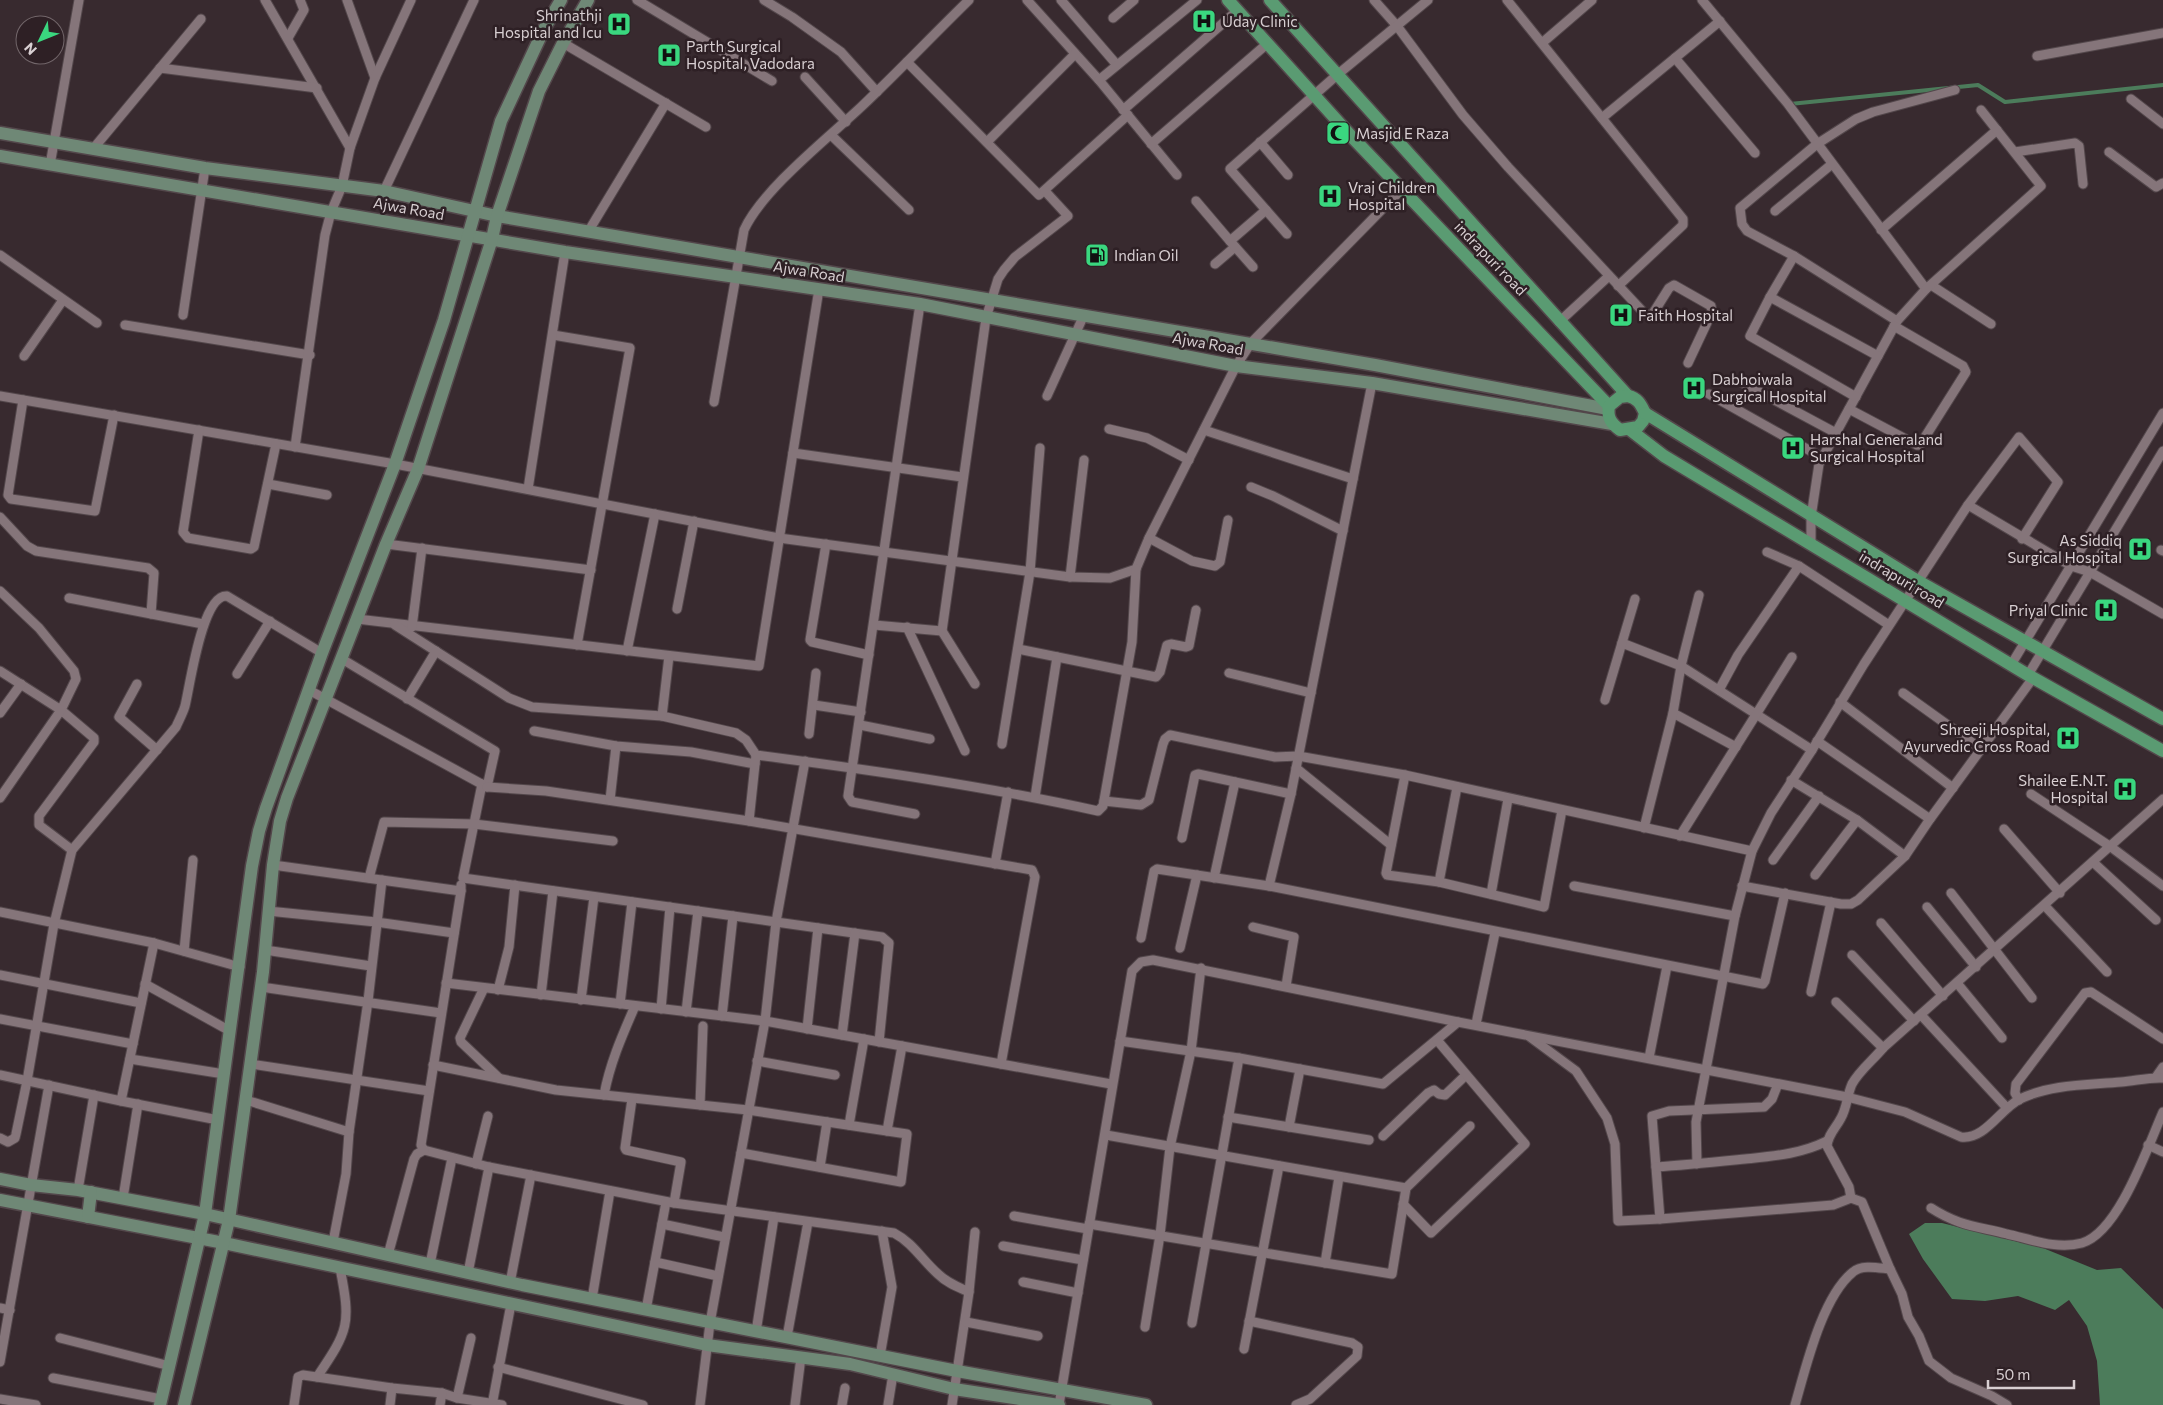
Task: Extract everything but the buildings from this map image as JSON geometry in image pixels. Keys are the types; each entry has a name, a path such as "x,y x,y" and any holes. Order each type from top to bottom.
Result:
{"main road":[{"name":"indrapuri road","path":"1228,0 1608,408"},
{"name":"indrapuri road","path":"1270,0 1628,396"},
{"path":"1628,396 1640,402 1645,413 1643,421 1638,427 1620,430 1612,424 1608,408 1620,397 1628,396"},
{"name":"indrapuri road","path":"1645,413 1811,517 1918,581 2163,720"},
{"name":"indrapuri road","path":"1629,429 1664,456 2030,676 2163,750"}],"street":[{"path":"50,165 79,0"},
{"path":"265,0 350,148"},
{"path":"288,38 304,10 300,0"},
{"path":"346,0 375,78"},
{"path":"295,447 310,355 325,236 331,212 342,186 350,148 375,78 411,0"},
{"path":"384,191 474,0"},
{"path":"53,1378 161,1402 205,1214 240,967 252,866 259,831 322,653 395,464 444,320 501,121 544,29 561,0"},
{"path":"184,1405 229,1220 261,986 273,865 280,821 287,798 386,544 418,469 492,239 497,216 539,91 563,43 588,0"},
{"path":"637,0 772,81"},
{"path":"714,402 738,276 744,230 750,216 787,176 878,92 970,0"},
{"path":"1026,0 1099,80 1177,175"},
{"path":"1061,0 1117,65"},
{"path":"1113,18 1134,0"},
{"path":"1099,80 1197,0"},
{"path":"1374,0 1463,115 1647,316 1652,315 1669,288 1674,285 1711,306 1712,312 1688,364"},
{"path":"1287,234 1230,168 1337,75 1428,0"},
{"path":"1507,0 1683,218 1683,225 1618,286"},
{"path":"1542,43 1592,0"},
{"path":"1702,0 1928,287 1991,324"},
{"path":"769,1 841,52 878,92"},
{"path":"907,62 1036,194 1041,194 1125,113 1237,10"},
{"path":"93,149 201,19"},
{"path":"1602,118 1720,21"},
{"path":"2037,56 2163,32"},
{"path":"563,43 706,127"},
{"path":"1152,144 1268,44"},
{"path":"987,142 1075,54"},
{"path":"1675,58 1755,153"},
{"path":"160,68 317,88"},
{"path":"805,77 846,122"},
{"path":"1849,409 1920,445 1966,372 1963,366 1794,256 1747,231 1742,224 1740,208 1817,144 1856,119 1873,112 1955,90"},
{"path":"2131,99 2163,124"},
{"path":"588,232 666,104"},
{"path":"1811,543 1811,517 1819,464 1896,324 1928,287 2040,188 2040,184 1981,110"},
{"path":"1882,230 1997,130"},
{"name":"Ajwa Road","path":"0,133 205,168 384,191 497,216 1385,366 1608,408"},
{"path":"832,135 909,210"},
{"path":"1260,142 1288,175"},
{"path":"2015,152 2075,143 2079,146 2083,184"},
{"path":"2109,152 2156,186 2163,183"},
{"name":"Ajwa Road","path":"0,156 565,252 920,304 1236,366 1372,383 1612,424"},
{"path":"1775,211 1832,164"},
{"path":"183,316 205,168"},
{"path":"534,731 616,746 755,759 805,761 1008,792 1098,811 1102,808 1104,801 1132,642 1136,569 1149,538 1236,366 1251,343 1402,189"},
{"path":"976,684 942,630 962,477 986,318 998,279 1016,257 1068,216 1044,191"},
{"path":"1196,202 1253,267"},
{"path":"1215,264 1266,210"},
{"path":"528,489 565,252"},
{"path":"0,254 96,323"},
{"path":"1794,256 1750,336 1856,397"},
{"path":"1560,322 1609,276"},
{"path":"357,619 412,627 759,666 820,289"},
{"path":"1770,297 1878,356"},
{"path":"24,356 63,300"},
{"path":"915,814 852,802 848,796 860,725 895,466 920,304"},
{"path":"1047,396 1084,315"},
{"path":"125,325 310,355"},
{"path":"552,335 630,348 577,646"},
{"path":"1739,381 1836,433"},
{"path":"1269,886 1291,794 1372,383"},
{"path":"1709,394 1823,458"},
{"path":"0,396 395,464 779,538 1070,577 1110,578 1136,569"},
{"path":"23,400 8,495 11,499 95,511 114,415"},
{"path":"2011,664 2163,413"},
{"path":"1109,429 1147,438 1189,460"},
{"path":"199,430 183,532 185,536 251,549 254,547 276,444"},
{"path":"1204,430 1353,479"},
{"path":"1697,1164 1696,1122 1700,1111 1735,916 1752,851 1771,812 1812,750 1889,625 1968,506 2016,438 2021,438 2058,482 2022,539"},
{"path":"1002,744 1030,572 1040,448"},
{"path":"1742,886 1851,904 1858,900 1905,856 1981,750 2030,676 2042,651 2163,451"},
{"path":"793,452 962,477"},
{"path":"1070,577 1084,460"},
{"path":"268,484 327,495"},
{"path":"1251,487 1343,531"},
{"path":"1968,506 2022,539 2071,566 2090,572 2163,614"},
{"path":"627,651 655,514"},
{"path":"0,518 26,546 36,551 152,570 154,573 151,614"},
{"path":"1149,538 1192,561 1215,566 1220,562 1228,520"},
{"path":"677,609 694,521"},
{"path":"386,544 591,570"},
{"path":"826,544 810,640 870,655"},
{"path":"412,627 422,548"},
{"path":"1767,552 1799,566 1889,625"},
{"path":"1719,690 1738,655 1799,566"},
{"path":"0,591 39,628 74,671 76,679 62,710 0,798"},
{"path":"1644,828 1673,713 1681,666 1699,595"},
{"path":"0,1138 8,1142 15,1138 27,1081 54,924 72,850 176,727 184,708 203,624 218,599 227,596 322,653"},
{"path":"70,598 203,624"},
{"path":"1605,700 1635,599"},
{"path":"1018,648 1156,677 1159,675 1167,645 1189,646 1196,610"},
{"path":"237,674 270,622"},
{"path":"395,625 509,698 532,707 662,716 736,733 746,740 755,759 749,821"},
{"path":"874,625 942,630"},
{"path":"907,627 965,750"},
{"path":"1622,642 1681,666 1812,750"},
{"path":"407,699 436,651"},
{"path":"662,716 669,656"},
{"path":"1680,836 1792,656"},
{"path":"1034,797 1057,657"},
{"path":"342,659 495,751 474,824 463,878 421,1145 424,1150 489,1167 670,1202 894,1233 903,1238 937,1274 949,1283 969,1292"},
{"path":"0,671 62,710 91,733 94,738 94,742 37,821 39,825 72,850"},
{"path":"809,734 814,705 816,673"},
{"path":"1229,673 1311,693"},
{"path":"0,713 21,684"},
{"path":"137,684 119,717 157,750"},
{"path":"309,690 485,785 546,791 749,821 1032,870 1035,877 1001,1064"},
{"path":"1903,693 1981,750"},
{"path":"1840,702 1953,788"},
{"path":"814,705 861,712"},
{"path":"1673,713 1736,747"},
{"path":"860,725 930,739"},
{"path":"1104,801 1141,805 1149,800 1163,744 1170,735 1274,757 1298,756 1405,776 1752,851"},
{"path":"1817,741 1930,819"},
{"path":"610,800 616,746"},
{"path":"700,1405 710,1323 724,1237 765,1021 776,922 805,761"},
{"path":"1296,768 1391,845"},
{"path":"1182,838 1195,775 1198,774 1291,794"},
{"path":"1405,776 1387,875 1439,882 1545,907 1562,810"},
{"path":"1791,780 1857,820 1905,856"},
{"path":"1214,878 1235,782"},
{"path":"1439,882 1457,787"},
{"path":"995,864 1008,792"},
{"path":"2031,794 2111,847 2163,886"},
{"path":"1773,860 1819,796"},
{"path":"1491,894 1508,799"},
{"path":"1851,1198 1849,1186 1827,1146 1829,1135 1841,1119 1852,1084 1858,1076 1883,1048 2094,863 2163,799"},
{"path":"1815,875 1857,820"},
{"path":"369,878 384,822 474,824 613,841"},
{"path":"2004,829 2060,893"},
{"path":"184,951 193,860"},
{"path":"2094,863 2156,920"},
{"path":"273,865 461,891"},
{"path":"1141,938 1155,870 1269,886 1759,984 1766,981 1785,893"},
{"path":"1180,948 1197,875"},
{"path":"463,878 882,937 889,943 879,1042"},
{"path":"333,1242 346,1174 349,1132 368,1001 382,880"},
{"path":"498,990 509,947 515,885"},
{"path":"1574,886 1735,916"},
{"path":"541,995 553,891"},
{"path":"1951,893 2032,998"},
{"path":"581,1000 594,897"},
{"path":"620,1004 632,902"},
{"path":"1811,992 1831,902"},
{"path":"2045,906 2107,972"},
{"path":"1927,907 1976,967"},
{"path":"661,1009 670,908"},
{"path":"268,911 376,922 454,933"},
{"path":"0,912 154,943 240,967"},
{"path":"686,1012 698,912"},
{"path":"722,1016 733,916"},
{"path":"1882,923 1943,996"},
{"path":"1253,927 1294,937 1286,986"},
{"path":"807,1029 818,928"},
{"path":"1476,1024 1496,932"},
{"path":"842,1035 855,933"},
{"path":"121,1101 154,943"},
{"path":"265,950 371,966"},
{"path":"1852,955 1918,1018 2007,1108"},
{"path":"0,1200 200,1238 707,1345 850,1364 954,1390 1059,1405 1106,1135 1111,1084 1132,971 1141,962 1153,960 1201,968 1458,1022 1848,1097 1905,1112 1967,1138 1978,1134 2007,1108 2019,1100 2037,1092 2061,1087 2160,1078 2163,1067"},
{"path":"1649,1058 1667,966"},
{"path":"1145,1327 1160,1235 1170,1147 1191,1051 1201,968"},
{"path":"0,975 141,1003"},
{"path":"1957,983 2002,1038"},
{"path":"145,984 230,1031"},
{"path":"446,984 765,1021 1111,1084"},
{"path":"261,986 442,1013"},
{"path":"484,988 460,1038 460,1042 500,1078"},
{"path":"2019,1100 2015,1093 2016,1084 2085,992 2091,992 2163,1039"},
{"path":"1836,1002 1883,1048"},
{"path":"604,1095 608,1072 635,1006"},
{"path":"0,1019 132,1044"},
{"path":"1120,1041 1239,1058 1383,1084 1458,1022"},
{"path":"700,1105 703,1026"},
{"path":"1527,1035 1576,1071 1607,1118 1615,1144 1618,1221 1833,1205 1851,1198 1862,1202 1902,1294 1908,1317 1919,1336 1929,1360 1950,1378 1992,1396 2007,1405"},
{"path":"849,1125 864,1039"},
{"path":"1403,1204 1431,1234 1526,1144 1437,1040"},
{"path":"887,1131 902,1046"},
{"path":"1192,1323 1239,1058"},
{"path":"130,1059 224,1074"},
{"path":"757,1061 835,1075"},
{"path":"251,1064 429,1091"},
{"path":"434,1065 556,1090 748,1110 908,1134 901,1182 741,1153"},
{"path":"1289,1127 1300,1069"},
{"path":"0,1075 218,1120"},
{"path":"1383,1136 1428,1093 1434,1090 1439,1094 1445,1095 1466,1075"},
{"path":"1660,1219 1652,1116 1670,1111 1764,1107 1772,1099 1778,1084"},
{"path":"0,1362 49,1085"},
{"path":"88,1216 85,1191 94,1095"},
{"path":"632,1099 626,1150 680,1160 682,1164 662,1224 646,1310"},
{"path":"246,1100 349,1132"},
{"path":"122,1198 138,1104"},
{"path":"1931,1208 1957,1223 2035,1242 2064,1245 2082,1243 2095,1236 2115,1216 2163,1112"},
{"path":"476,1164 488,1116"},
{"path":"1228,1117 1369,1140"},
{"path":"820,1167 827,1122"},
{"path":"1014,1216 1160,1235 1392,1274 1406,1188 1470,1126"},
{"path":"1106,1135 1406,1188"},
{"path":"1656,1167 1793,1154 1811,1149 1828,1141"},
{"path":"2148,1145 2163,1152"},
{"path":"388,1255 414,1159 417,1154 424,1150"},
{"path":"430,1264 452,1158"},
{"path":"1244,1349 1261,1252 1279,1166"},
{"path":"468,1273 489,1167"},
{"path":"510,1283 531,1175"},
{"path":"1325,1263 1339,1177"},
{"path":"0,1179 31,1185 85,1191 205,1214 592,1300 957,1371 1146,1405"},
{"path":"592,1300 610,1191"},
{"path":"756,1332 774,1217"},
{"path":"787,1337 808,1222"},
{"path":"662,1224 724,1237"},
{"path":"880,1356 892,1287 882,1232"},
{"path":"952,1405 966,1322 975,1232"},
{"path":"1003,1246 1083,1260"},
{"path":"655,1262 718,1276"},
{"path":"1794,1405 1814,1341 1834,1295 1853,1271 1863,1267 1890,1269"},
{"path":"317,1377 339,1344 347,1321 347,1305 340,1268"},
{"path":"1023,1282 1078,1293"},
{"path":"492,1404 511,1304"},
{"path":"0,1308 10,1310"},
{"path":"1250,1321 1352,1343 1358,1348 1357,1356 1310,1399 1296,1405"},
{"path":"966,1322 1038,1336"},
{"path":"60,1338 170,1366"},
{"path":"457,1398 471,1338"},
{"path":"796,1405 801,1357"},
{"path":"498,1367 644,1405"},
{"path":"294,1405 298,1377 303,1374 392,1388 442,1393 457,1398 502,1405"},
{"path":"888,1405 893,1374"},
{"path":"390,1405 392,1388"},
{"path":"842,1405 845,1388"},
{"path":"440,1405 442,1393"},
{"path":"0,1399 36,1405"}],"shaded area":[{"path":"1925,1223 1942,1223 2043,1248 2097,1270 2121,1268 2163,1309 2163,1405 2100,1405 2097,1361 2087,1326 2069,1300 2055,1310 2018,1296 1985,1301 1952,1299 1923,1259 1909,1234"}],"waterway":[{"path":"1790,104 1978,85 2005,102 2163,85"}],"place":[{"name":"Uday Clinic","path":"1204,21"},
{"name":"Shrinathji Hospital and Icu","path":"619,24"},
{"name":"Parth Surgical Hospital, Vadodara","path":"669,55"},
{"name":"Masjid E Raza","path":"1338,133"},
{"name":"Vraj Children Hospital","path":"1330,196"},
{"name":"Indian Oil","path":"1097,255"},
{"name":"Faith Hospital","path":"1621,315"},
{"name":"Dabhoiwala Surgical Hospital","path":"1694,388"},
{"name":"Harshal Generaland Surgical Hospital","path":"1793,448"},
{"name":"As Siddiq Surgical Hospital","path":"2140,549"},
{"name":"Priyal Clinic","path":"2106,610"},
{"name":"Shreeji Hospital, Ayurvedic Cross Road","path":"2068,738"},
{"name":"Shailee E.N.T. Hospital","path":"2125,789"}]}
